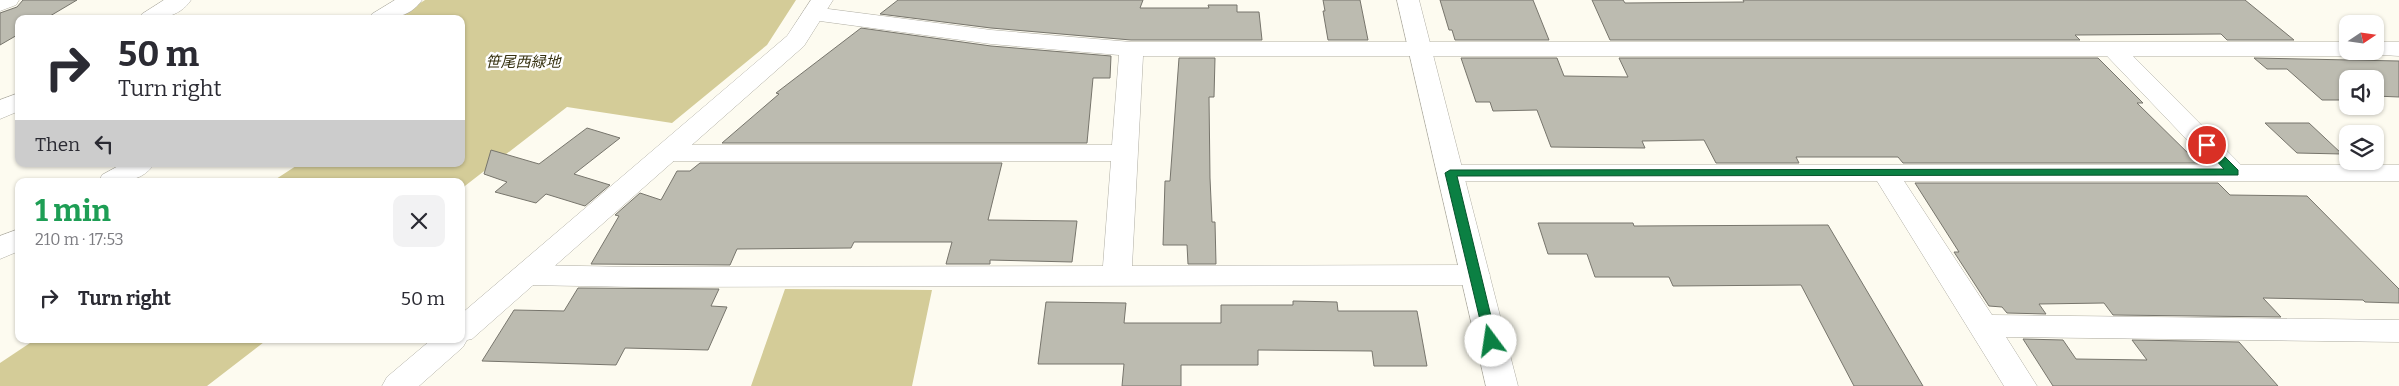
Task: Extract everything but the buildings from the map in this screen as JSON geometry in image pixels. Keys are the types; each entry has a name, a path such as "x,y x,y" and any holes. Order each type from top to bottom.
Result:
{"street":[{"path":"0,4 8,0"},
{"path":"156,15 180,0"},
{"path":"387,15 411,0"},
{"path":"1408,0 1502,386"},
{"path":"465,328 796,41 817,7 991,37 1131,49 2339,49"},
{"path":"1117,277 1123,153 1131,49"},
{"path":"2113,49 2234,173"},
{"path":"2384,49 2399,49"},
{"path":"0,111 15,102"},
{"path":"668,153 1123,153"},
{"path":"117,178 136,167"},
{"path":"1450,173 2399,173"},
{"path":"1886,174 2021,386"},
{"path":"526,275 635,277 1475,275"},
{"path":"1983,326 2399,332"},
{"path":"398,386 447,343"}],"green space":[{"name":"笹尾西緑地","path":"425,0 796,0 767,45 672,123 567,107 465,186 465,178 278,178 294,167 465,167 465,15 401,15"},
{"path":"785,289 932,290 912,386 751,386"},
{"path":"30,343 263,343 207,386 0,386 0,363"}],"route":[{"path":"1491,341 1450,173 2234,173 2207,145"}]}
